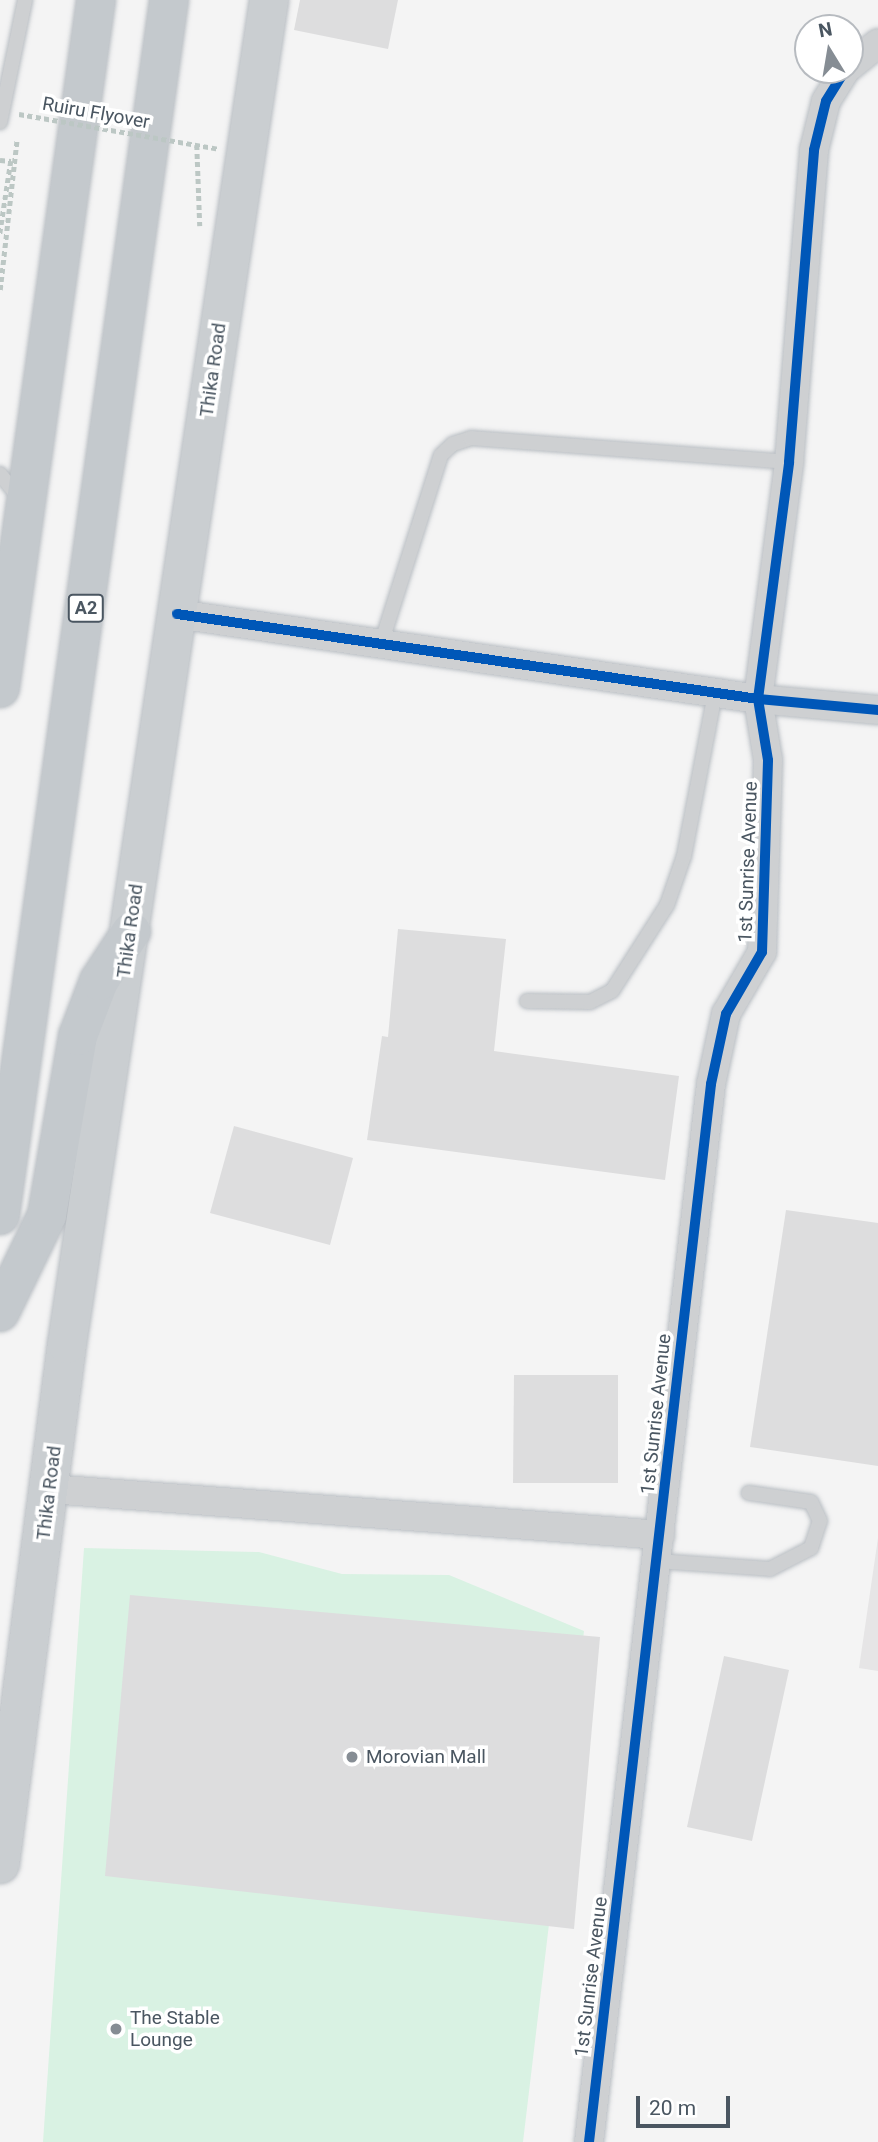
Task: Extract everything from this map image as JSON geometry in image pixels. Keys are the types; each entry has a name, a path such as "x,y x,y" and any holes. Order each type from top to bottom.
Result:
{"highway":[{"path":"0,688 96,0"},
{"name":"A2","path":"0,1215 169,0"},
{"path":"0,1312 47,1215 78,1036 99,981 131,932"}],"main road":[{"name":"Thika Road","path":"0,1864 50,1489 269,0"}],"street":[{"path":"864,54 878,43"},
{"name":"1st Sunrise Avenue","path":"589,2142 711,1084 726,1014 762,952 768,760 758,699 789,462 814,150 826,101 836,84"},
{"path":"177,614 758,699 878,710"},
{"path":"50,1489 659,1548"}],"lane":[{"path":"0,122 24,0"},
{"path":"381,644 441,455 453,444 471,438 789,462"},
{"path":"0,474 24,503"},
{"path":"527,1001 590,1002 612,990 667,905 684,856 715,693"},
{"path":"659,1548 770,1569 811,1548 820,1521 811,1502 748,1493"}],"path":[{"path":"195,224 197,145"},
{"path":"0,160 11,161 0,234"}],"shaded area":[{"path":"878,1538 878,1671 859,1668"}],"green space":[{"path":"84,1548 259,1552 342,1574 449,1575 584,1631 523,2142 43,2142"}],"building":[{"path":"300,0 398,0 388,49 294,30"},
{"path":"398,929 506,939 494,1051 679,1076 665,1180 367,1140 382,1036 388,1037"},
{"path":"234,1126 353,1158 330,1245 210,1213"},
{"path":"786,1210 878,1223 878,1466 750,1447"},
{"path":"514,1375 618,1375 618,1483 513,1483"},
{"name":"Morovian Mall","path":"130,1595 600,1637 574,1929 105,1876"},
{"path":"724,1656 789,1670 752,1841 687,1827"}],"cycle path":[{"path":"589,2142 711,1084 726,1014 762,952 768,760 758,699 789,462 814,150 826,101 836,84"},
{"path":"177,614 758,699 878,710"}],"place":[{"name":"Morovian Mall","path":"352,1757"},
{"name":"The Stable Lounge","path":"116,2029"}]}
